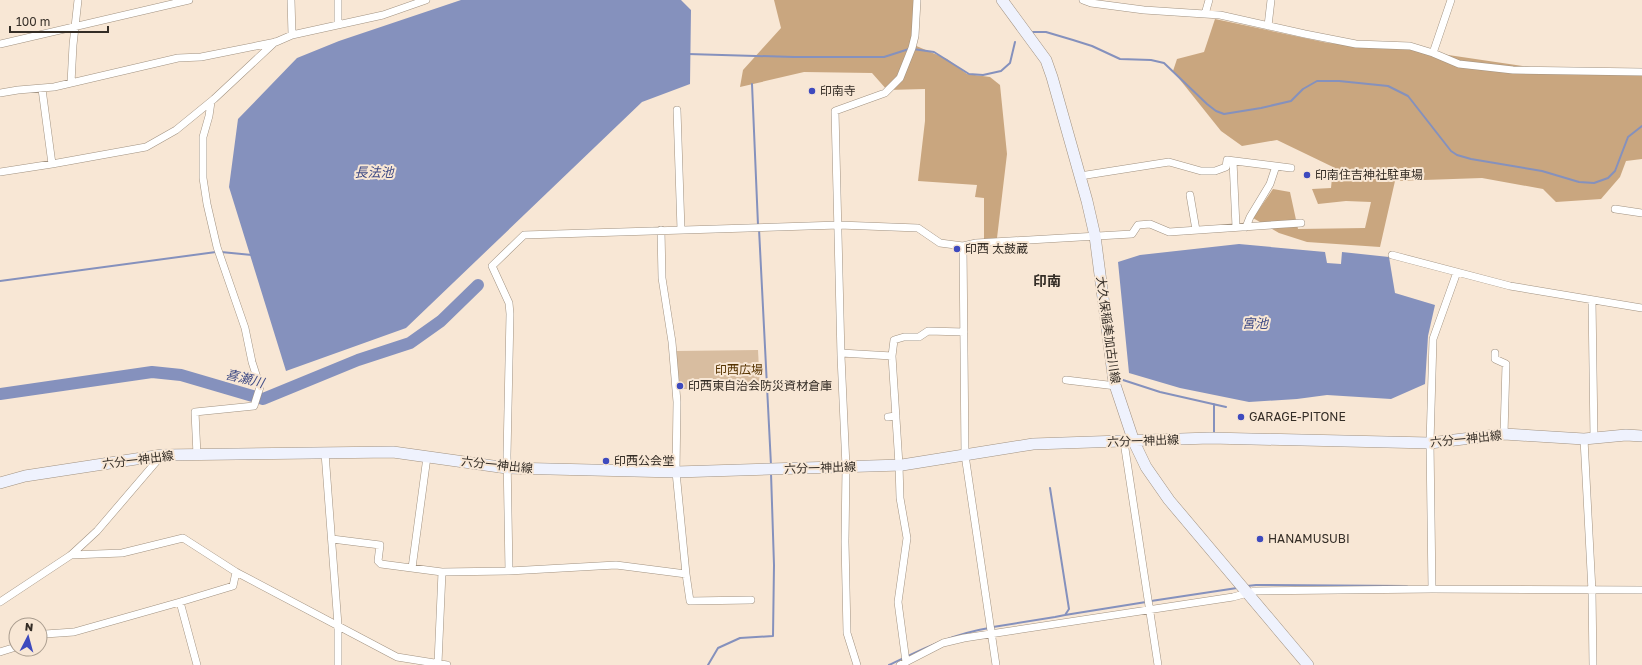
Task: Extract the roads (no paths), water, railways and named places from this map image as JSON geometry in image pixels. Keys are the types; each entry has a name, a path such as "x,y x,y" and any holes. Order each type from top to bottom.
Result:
{"main road":[{"name":"大久保稲美加古川線","path":"1002,0 1046,60 1052,77 1095,236 1116,386 1129,442 1169,500 1308,665"},
{"name":"六分一神出線","path":"0,484 25,476 162,455 392,452 507,468 676,472 899,465 1033,444 1129,442 1210,438 1430,443 1504,434 1589,438 1626,435 1642,436"}],"street":[{"path":"71,82 78,0"},
{"path":"0,44 189,0"},
{"path":"291,0 292,35"},
{"path":"338,0 338,25"},
{"path":"0,93 18,90 42,89 178,58 201,57 276,42 292,35 383,16 426,0"},
{"path":"857,665 847,632 845,542 846,467 841,353 835,111 885,93 900,78 912,48 915,36 917,0"},
{"path":"1083,0 1144,10 1220,15 1356,44 1410,46 1434,53 1459,64 1513,70 1642,72"},
{"path":"1205,14 1209,0"},
{"path":"1268,26 1271,0"},
{"path":"1434,53 1451,0"},
{"path":"0,172 146,147 176,130 211,102 276,42"},
{"path":"42,89 52,164"},
{"path":"197,455 194,412 254,406 260,387 252,362 245,328 217,248 207,204 204,178 203,137 211,102"},
{"path":"677,110 681,230"},
{"path":"1080,176 1169,162 1201,171 1215,171 1226,167 1227,160 1291,168"},
{"path":"1234,161 1236,227"},
{"path":"1246,227 1250,216 1270,184 1276,166"},
{"path":"1190,195 1196,230"},
{"path":"1615,209 1642,213"},
{"path":"509,571 507,468 510,314 509,303 492,266 524,235 839,225 918,228 940,243 963,246 976,243 1132,234 1138,225 1150,224 1168,232 1301,223"},
{"path":"661,230 662,278 672,342 677,402 676,472 690,601 751,600"},
{"path":"963,246 966,455 996,665"},
{"path":"1392,254 1510,286 1642,308"},
{"path":"1432,589 1430,443 1433,339 1457,272"},
{"path":"1592,300 1589,438 1593,665"},
{"path":"964,332 928,332 919,337 904,336 894,340 892,356 900,498 907,538 898,602 903,664 943,643 991,632 1233,597 1255,591 1432,589 1592,591 1642,590"},
{"path":"841,353 892,356"},
{"path":"1495,353 1495,360 1506,364 1504,434"},
{"path":"1066,380 1116,386"},
{"path":"888,417 896,416"},
{"path":"1129,442 1158,665"},
{"path":"325,453 338,625 338,665"},
{"path":"0,602 71,555 97,531 162,455"},
{"path":"412,568 427,457"},
{"path":"71,555 122,553 183,538 236,572 397,657 447,665"},
{"path":"332,539 380,545 378,561 381,564 442,572 509,571 616,565 686,574"},
{"path":"48,634 74,632 233,586 236,572"},
{"path":"438,663 442,572"},
{"path":"180,602 197,665"}],"water":[{"name":"長法池","path":"461,0 681,0 691,10 690,84 642,102 406,328 286,371 229,187 238,119 297,58 339,41"},
{"name":"宮池","path":"1239,244 1325,252 1327,263 1341,264 1342,252 1389,257 1395,293 1435,305 1428,336 1425,384 1391,399 1327,395 1297,399 1249,402 1180,388 1129,373 1118,262 1140,255"}],"waterway":[{"path":"1033,32 1046,32 1073,40 1092,46 1120,59 1151,60 1164,63 1207,104 1216,111 1224,114 1291,101 1303,89 1317,81 1339,81 1388,86 1408,96 1451,151 1457,155 1471,159 1542,171 1579,182 1594,183 1608,178 1615,171 1628,137 1642,126"},
{"path":"913,49 934,52 969,74 983,75 1001,71 1010,63 1015,42"},
{"path":"688,54 794,57 884,57 909,49"},
{"path":"752,84 758,225"},
{"path":"759,229 771,465"},
{"path":"0,281 216,252"},
{"path":"221,252 252,255"},
{"name":"喜瀬川","path":"0,394 152,372 181,375 263,399 358,360 410,343 441,321 478,285"},
{"path":"1120,379 1160,392 1226,407"},
{"path":"1214,404 1214,435"},
{"path":"708,665 718,648 740,638 773,636 774,565 771,473"},
{"path":"993,627 1065,615 1069,609 1050,488"},
{"path":"1247,586 1407,586"},
{"path":"1151,601 1237,588"},
{"path":"1065,615 1146,602"},
{"path":"889,665 950,638 989,628"}],"place":[{"name":"印南寺","path":"812,91"},
{"name":"印南住吉神社駐車場","path":"1307,175"},
{"name":"印西 太鼓蔵","path":"957,249"},
{"name":"印西東自治会防災資材倉庫","path":"680,386"},
{"name":"GARAGE-PITONE","path":"1241,417"},
{"name":"印西公会堂","path":"606,461"},
{"name":"HANAMUSUBI","path":"1260,539"}],"district":[{"name":"印南","path":"1047,281"}],"park label":[{"name":"印西広場","path":"739,370"}]}
